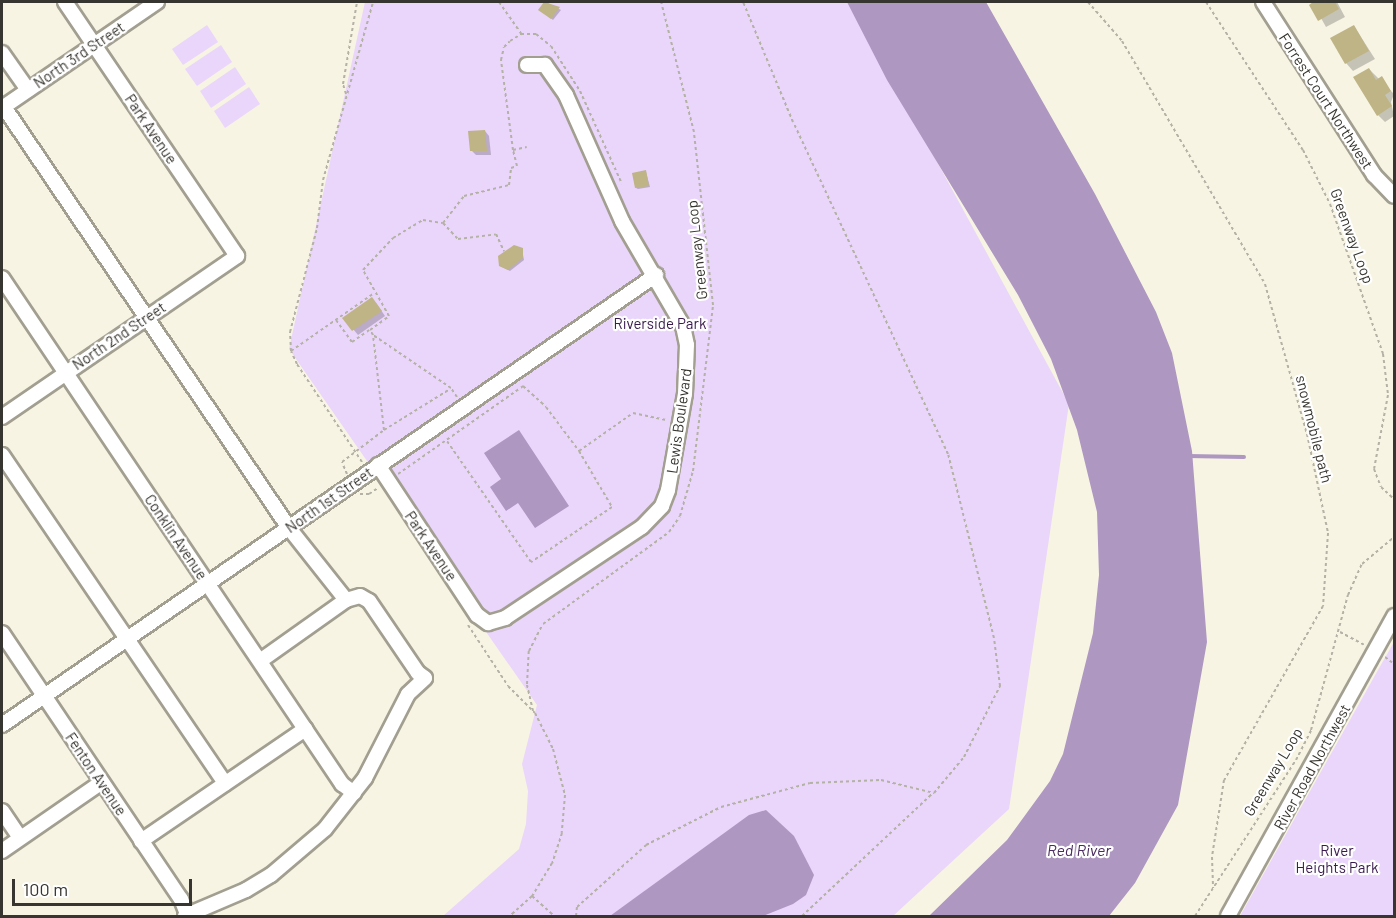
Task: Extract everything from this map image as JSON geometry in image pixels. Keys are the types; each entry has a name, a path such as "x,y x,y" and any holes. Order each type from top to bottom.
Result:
{"street":[{"name":"Park Avenue","path":"65,2 237,256"},
{"name":"North 3rd Street","path":"3,108 157,2"},
{"name":"Forrest Court Northwest","path":"1263,2 1374,175 1395,196"},
{"path":"2,53 28,90"},
{"name":"Lewis Boulevard","path":"488,623 505,618 632,534 662,506 677,455 687,345 683,326 656,275 622,221 560,87 545,64 527,65"},
{"path":"3,108 289,528 346,600"},
{"name":"North 2nd Street","path":"2,417 237,256"},
{"name":"North 1st Street","path":"2,725 656,275"},
{"name":"Conklin Avenue","path":"2,278 342,784 354,794"},
{"path":"2,455 225,783"},
{"name":"Park Avenue","path":"378,465 477,615 488,623"},
{"path":"186,916 246,890 297,856 354,794 408,694 425,678 418,673 369,601 360,596 346,600 260,661"},
{"name":"River Road Northwest","path":"1228,916 1395,616"},
{"name":"Fenton Avenue","path":"2,633 141,841 186,916"},
{"path":"141,841 305,729"},
{"path":"2,851 102,782"},
{"path":"2,811 20,838"}],"path":[{"path":"346,97 343,84 357,2"},
{"path":"323,180 373,2"},
{"path":"499,2 521,34"},
{"name":"Greenway Loop","path":"534,713 527,684 529,651 543,624 669,532 680,516 693,471 713,305 694,132 661,2"},
{"path":"743,2 793,122 948,454 994,638 1000,686 964,757 934,793 802,916"},
{"name":"snowmobile path","path":"1088,2 1122,41 1265,284 1307,434 1328,533 1323,606 1224,780 1212,857 1213,888"},
{"name":"Greenway Loop","path":"1206,2 1303,150 1330,204 1383,354 1388,395 1374,469 1381,487 1395,499"},
{"path":"443,223 464,196 508,185 511,168 517,166 513,150 527,147"},
{"path":"336,320 352,342 389,316 363,275 369,260 393,238 423,220 443,223 458,239 496,234 504,251"},
{"path":"291,351 374,293"},
{"path":"370,330 373,335 384,430"},
{"path":"373,335 451,388 464,406"},
{"path":"447,441 531,562 612,507 579,451 546,407 523,386 447,441 365,495 352,484 342,462 384,430 451,388"},
{"path":"579,451 633,413 667,418 666,429"},
{"name":"Greenway Loop","path":"1195,916 1311,730 1348,595 1362,564 1395,537"},
{"path":"576,916 577,907 646,845 721,807 810,783 881,780 934,793"},
{"path":"532,896 554,916"}],"green space":[{"name":"Riverside Park","path":"365,2 850,2 1069,404 1009,809 893,916 443,916 519,849 526,824 528,791 522,764 537,705 289,349"},
{"path":"207,25 218,42 183,65 172,49"},
{"path":"221,45 232,62 197,86 185,69"},
{"path":"235,67 246,84 211,108 200,91"},
{"path":"249,87 260,104 225,128 214,111"},
{"name":"River Heights Park","path":"1394,642 1394,916 1240,916 1378,670"}],"water":[{"name":"Red River","path":"847,2 986,2 1095,194 1156,312 1172,353 1192,451 1207,642 1178,805 1135,883 1109,916 929,916 1007,840 1050,781 1063,754 1093,633 1099,575 1097,512 1077,430 1051,359 1018,295 887,80"},
{"path":"519,430 569,506 535,528 518,503 506,511 490,487 501,479 484,453"},
{"path":"766,810 794,836 814,875 806,895 793,904 763,916 610,916 749,815"}],"building":[{"path":"544,2 560,7 551,19 538,10"},
{"path":"1313,2 1335,2 1339,9 1318,21 1309,5"},
{"path":"1354,25 1369,51 1345,64 1330,38"},
{"path":"1369,68 1376,80 1382,76 1391,91 1385,95 1392,106 1377,116 1353,77"},
{"path":"485,130 487,151 470,151 468,131"},
{"path":"646,170 649,186 635,188 632,173"},
{"path":"514,245 523,248 523,258 508,270 499,266 498,256"},
{"path":"372,297 382,311 352,331 342,318"}],"waterway":[{"path":"1188,456 1244,457"}]}
